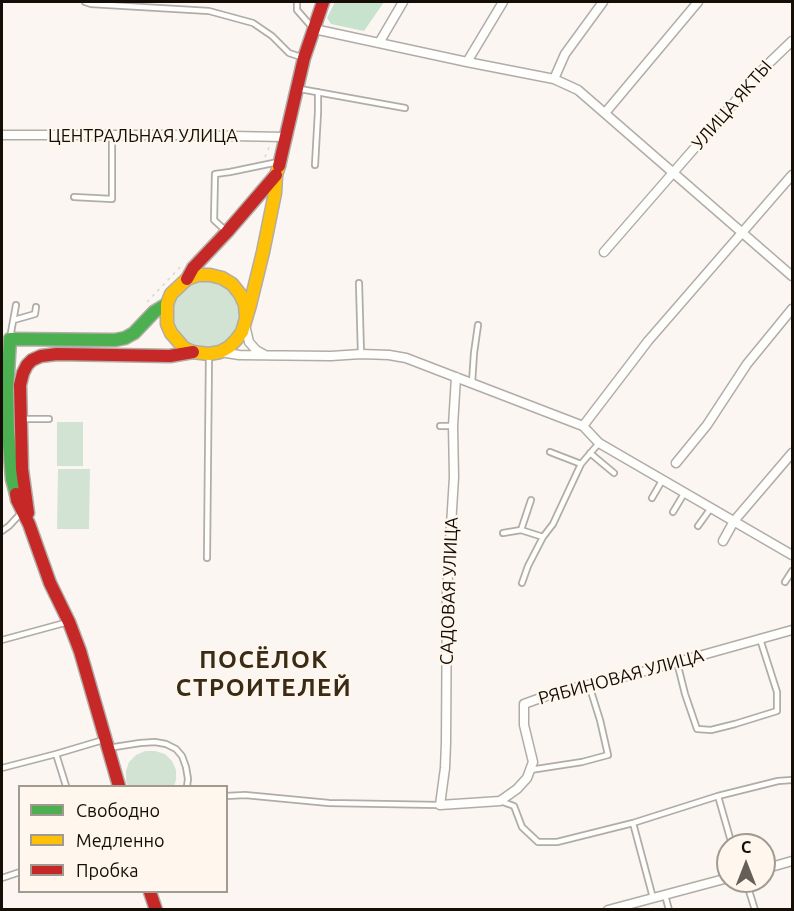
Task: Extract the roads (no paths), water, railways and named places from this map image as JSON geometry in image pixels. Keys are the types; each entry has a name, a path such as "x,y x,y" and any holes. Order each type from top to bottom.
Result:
{"street":[{"path":"215,353 229,347 236,340 246,320 271,213 276,175 304,58 323,2"},
{"path":"379,43 403,2"},
{"path":"467,62 502,2"},
{"path":"554,79 566,54 603,2"},
{"path":"605,113 698,2"},
{"path":"314,29 554,79 578,90 792,276"},
{"name":"УЛИЦА ЯКТЫ","path":"604,252 766,66 792,41"},
{"name":"ЦЕНТРАЛЬНАЯ УЛИЦА","path":"2,135 285,137"},
{"path":"187,279 193,268 276,175"},
{"path":"582,426 648,341 792,176"},
{"path":"194,352 184,348 171,333 167,324 167,304 171,294 187,279 198,275 210,275 232,284 240,294 245,305 249,342 256,350 268,356"},
{"path":"119,785 80,651 50,583 29,524 17,500 12,479 8,431 6,345 125,338 134,333 154,312 167,304"},
{"path":"676,463 707,425 747,364 792,309"},
{"path":"29,524 22,469 20,385 23,373 32,360 57,354 170,356 194,352 331,357 361,354 389,355 406,358 582,426 599,442 792,555"},
{"name":"САДОВАЯ УЛИЦА","path":"440,805 446,743 447,591 454,477 453,426 456,377"},
{"path":"723,541 734,521 792,453"},
{"name":"РЯБИНОВАЯ УЛИЦА","path":"530,770 533,762 524,725 524,704 557,692 631,675 792,630"},
{"path":"440,805 500,801 517,789 527,778 530,770"},
{"path":"776,866 792,861"},
{"path":"608,909 716,881"},
{"path":"151,893 156,909"}],"lane":[{"path":"85,2 209,11 253,23 272,36 289,53 304,58"},
{"path":"297,2 297,9 314,29"},
{"path":"297,88 405,108"},
{"path":"315,165 318,92"},
{"path":"74,197 112,198 112,135"},
{"path":"227,232 214,220 215,174 280,161"},
{"path":"359,283 361,354"},
{"path":"6,345 16,305"},
{"path":"14,320 35,314 36,307"},
{"path":"472,383 478,325"},
{"path":"207,558 215,353"},
{"path":"20,419 49,419"},
{"path":"440,426 453,426"},
{"path":"522,583 528,566 552,524 581,464 599,442"},
{"path":"550,452 581,464"},
{"path":"590,453 614,473"},
{"path":"652,498 663,479"},
{"path":"673,512 685,492"},
{"path":"521,530 531,500"},
{"path":"698,526 711,508"},
{"path":"2,531 23,511"},
{"path":"503,533 521,530 543,537"},
{"path":"785,582 792,572"},
{"path":"2,640 69,622"},
{"path":"677,662 697,729 711,730 735,724 777,711 777,692 760,639"},
{"path":"530,770 582,762 608,755 590,685"},
{"path":"2,768 107,744 155,742 176,749 182,756 186,767 187,785"},
{"path":"56,754 66,785"},
{"path":"500,801 514,806 522,827 538,842 557,842 633,823 718,796 778,781 792,780"},
{"path":"228,796 245,795 329,803 440,805"},
{"path":"718,796 729,833"},
{"path":"633,823 653,898"},
{"path":"2,878 18,873"},
{"path":"750,893 755,909"},
{"path":"665,895 669,909"}],"district":[{"name":"ПОСЁЛОК СТРОИТЕЛЕЙ","path":"264,674"}]}
